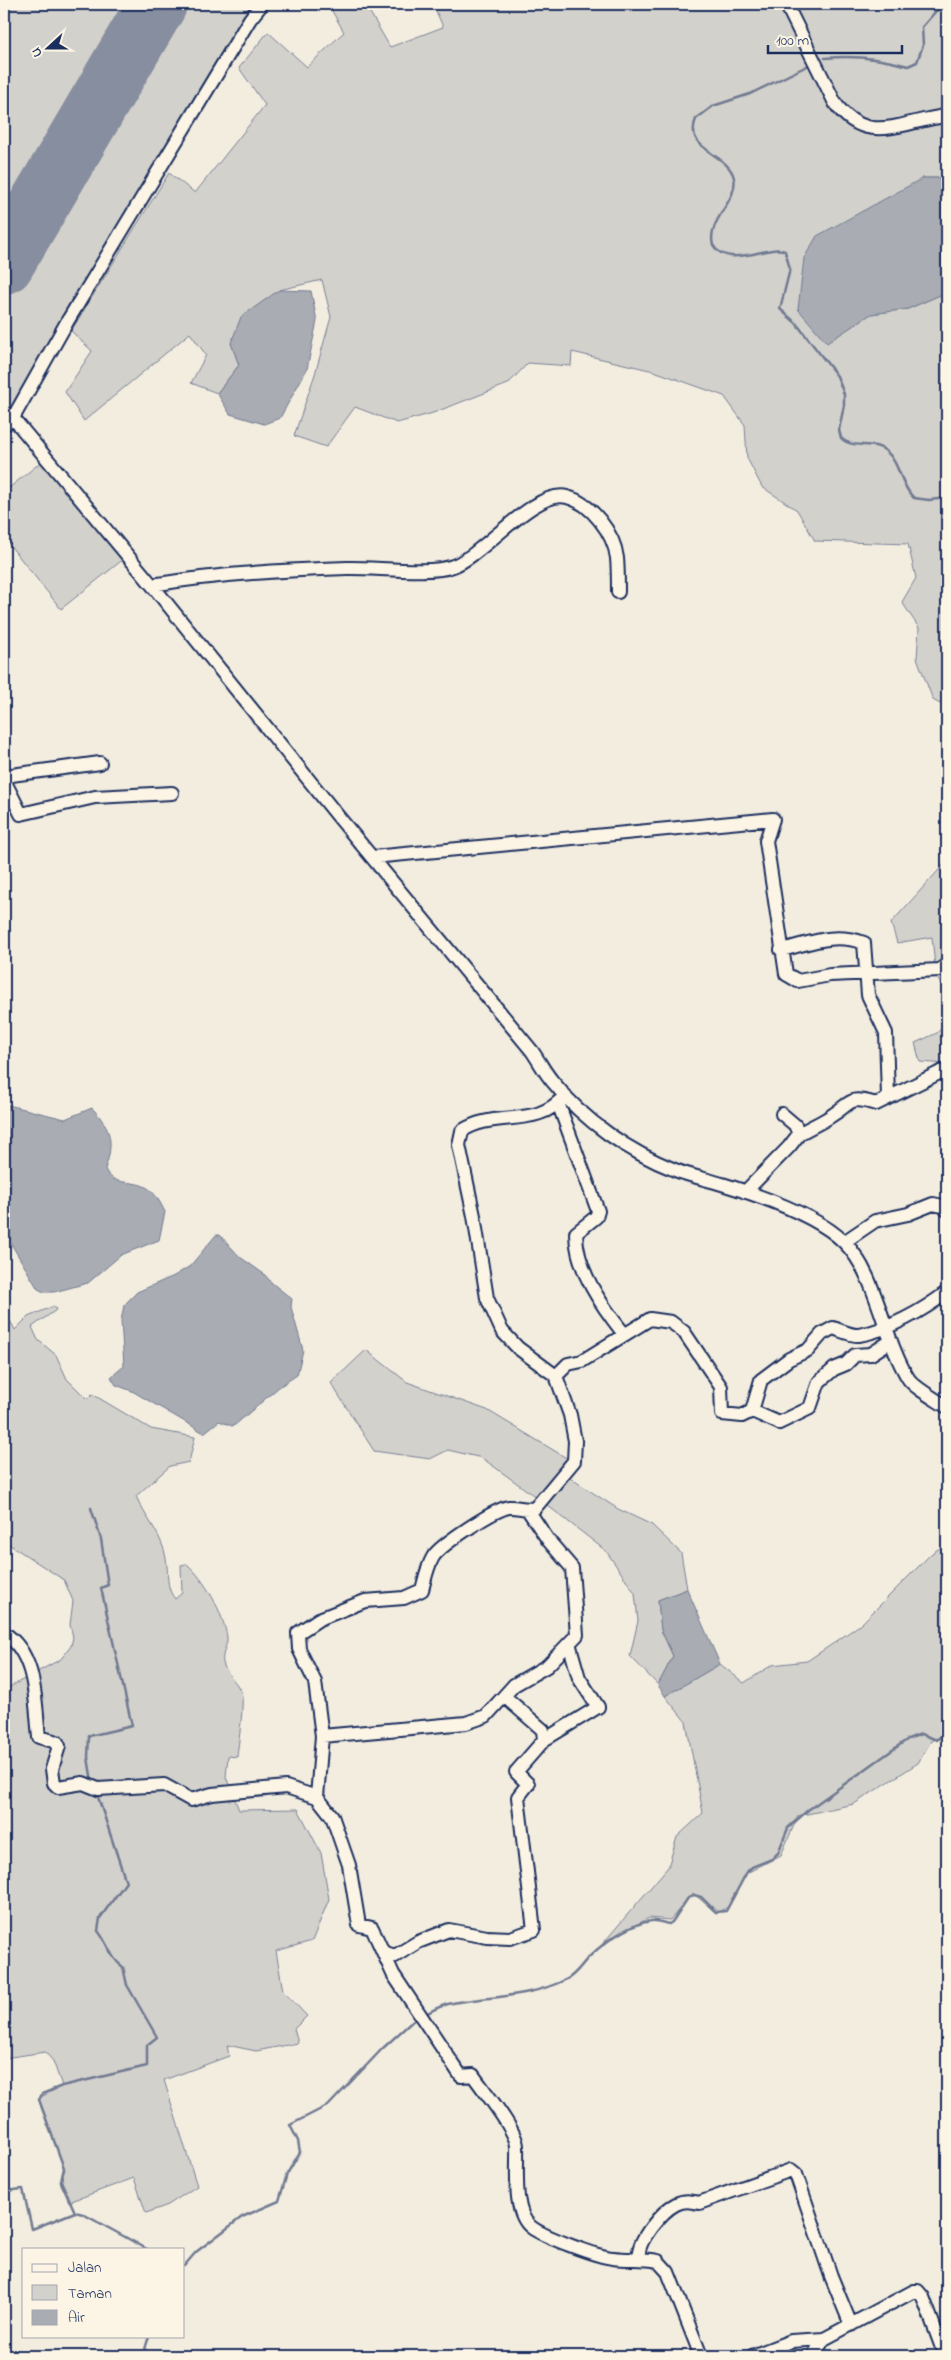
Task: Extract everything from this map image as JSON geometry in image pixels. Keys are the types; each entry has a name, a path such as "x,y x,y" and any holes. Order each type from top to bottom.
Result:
{"street":[{"path":"262,4 250,19 9,421 152,585 336,815 373,857 532,1051 553,1082 561,1099 598,1211 596,1217 576,1233 576,1243 586,1275 602,1307 624,1334"},
{"path":"786,4 835,102 845,117 857,125 872,129 886,129 947,116"},
{"path":"152,585 207,576 284,570 350,568 426,569 452,567 471,556 534,505 560,496 584,504 605,527 617,556 618,592"},
{"path":"4,776 100,763"},
{"path":"4,780 21,814 96,797 172,793"},
{"path":"373,857 773,819 766,840 786,974 798,981 830,975 866,972 940,970 947,964"},
{"path":"781,950 832,938 848,938 864,943 868,996 886,1033 888,1097"},
{"path":"744,1192 789,1147 799,1134 831,1116 848,1102 861,1099 876,1104 947,1069"},
{"path":"561,1099 595,1125 646,1156 675,1170 744,1192 818,1222 844,1242 859,1259 908,1380 947,1407"},
{"path":"317,1797 322,1736 315,1682 299,1649 298,1633 320,1619 365,1601 404,1598 422,1590 433,1557 444,1546 487,1516 501,1510 510,1507 528,1510 535,1508 574,1461 575,1441 570,1415 556,1376 518,1348 502,1331 487,1298 474,1216 459,1145 462,1131 474,1123 541,1114 561,1099"},
{"path":"782,1114 795,1125 799,1134"},
{"path":"844,1242 875,1221 908,1214 934,1204 943,1206 947,1210"},
{"path":"556,1376 568,1364 582,1361 650,1319 671,1322 684,1332 721,1387 722,1414 742,1416 752,1411 760,1380 789,1359 808,1350 822,1334 833,1328 858,1336 885,1327 926,1309 947,1292"},
{"path":"752,1411 779,1423 810,1408 819,1382 834,1369 846,1364 855,1355 871,1354 891,1341"},
{"path":"322,1736 466,1723 486,1716 514,1685 547,1666 577,1635 572,1568 548,1540 528,1510"},
{"path":"4,1633 20,1647 28,1662 39,1737 57,1742 59,1746 52,1769 54,1784 58,1787 83,1783 94,1787 164,1786 191,1800 212,1794 286,1787 317,1797 332,1816 349,1865 356,1921 359,1925 372,1928 393,1974 461,2076 473,2075 516,2137 516,2175 520,2207 525,2220 531,2228 575,2247 611,2258 639,2257 658,2261 668,2272 701,2356"},
{"path":"383,1952 395,1956 418,1942 449,1930 487,1937 510,1938 534,1930 518,1797 528,1784 516,1772 544,1740 598,1707 580,1678 569,1643"},
{"path":"504,1696 543,1730 544,1740"},
{"path":"639,2257 638,2250 645,2234 674,2204 687,2200 699,2203 791,2170 796,2174 831,2276 851,2325"},
{"path":"752,2356 792,2341 824,2339 918,2291 923,2297 945,2356"},
{"path":"813,2356 824,2339"}],"shaded area":[{"path":"4,4 251,4 60,320 17,416 4,426"}],"green space":[{"path":"4,4 145,4 33,194 16,199 4,220"},
{"path":"171,4 251,4 60,320 17,416 4,426 4,288 21,258 33,264 56,223 53,205"},
{"path":"328,4 365,4 390,47 443,27 433,4 947,4 947,178 923,178 827,342 871,314 908,309 947,292 947,708 933,700 917,658 919,628 902,602 916,578 908,544 815,541 797,510 762,487 747,458 745,425 724,396 654,371 572,352 571,366 528,363 508,384 433,413 397,423 355,407 326,447 294,436 315,374 331,317 322,280 279,290 231,343 239,365 217,393 191,383 206,355 190,333 84,421 65,392 92,351 71,331 169,173 195,193 265,105 239,68 268,32 307,67 344,32"},
{"path":"46,458 125,558 61,609 4,538 4,492"},
{"path":"947,861 947,995 936,976 932,937 897,943 891,923"},
{"path":"947,1022 947,1064 920,1062 915,1043 937,1033"},
{"path":"54,1306 56,1310 32,1327 38,1340 56,1355 67,1379 87,1399 92,1394 151,1429 195,1437 189,1462 170,1466 136,1496 161,1541 166,1558 170,1590 175,1599 182,1593 181,1565 187,1564 207,1588 222,1617 227,1637 223,1663 239,1688 242,1697 237,1757 228,1756 226,1777 239,1810 298,1809 321,1853 329,1899 312,1941 276,1951 283,1991 307,2016 294,2029 298,2043 256,2051 227,2045 229,2056 164,2080 197,2186 168,2205 146,2213 134,2178 69,2202 60,2182 65,2170 39,2098 62,2086 53,2061 45,2052 4,2058 4,1975 7,1974 4,1948 4,1690 61,1659 71,1646 73,1637 70,1625 73,1601 64,1580 4,1541 4,1309 15,1330 28,1317"},
{"path":"366,1350 407,1382 487,1410 573,1462 564,1474 618,1509 652,1525 681,1553 687,1589 658,1600 661,1630 673,1656 658,1685 630,1656 638,1621 635,1593 606,1551 482,1458 448,1450 430,1459 374,1451 331,1383"},
{"path":"947,1543 947,1733 931,1741 918,1763 854,1804 798,1816 781,1855 745,1874 728,1907 716,1913 693,1893 670,1920 649,1918 605,1941 668,1867 677,1837 703,1813 686,1722 665,1696 720,1664 744,1683 772,1665 807,1661 861,1624 931,1554"}],"water":[{"path":"923,178 947,178 947,292 908,309 871,314 827,343 798,309 804,258 817,236"},
{"path":"279,290 311,291 317,321 307,369 280,418 264,424 230,414 217,393 239,365 231,343 241,317"},
{"path":"4,1104 65,1119 92,1108 104,1123 109,1137 110,1151 105,1169 108,1175 117,1180 146,1187 155,1194 163,1208 165,1212 159,1240 121,1255 88,1283 54,1292 44,1292 38,1289 4,1232"},
{"path":"216,1235 220,1235 240,1257 264,1274 292,1299 291,1307 303,1350 297,1375 279,1387 235,1425 232,1426 219,1421 204,1433 132,1391 116,1385 111,1377 124,1366 121,1321 124,1305 137,1292 174,1276 190,1266"},
{"path":"687,1589 720,1664 665,1696 658,1685 673,1656 661,1630 658,1600"}],"waterway":[{"path":"825,58 867,58 908,66 917,62 923,45 922,27 936,11 947,6"},
{"path":"809,65 750,94 713,106 696,119 694,130 696,138 701,145 724,163 734,178 732,194 714,228 712,236 713,245 720,252 729,256 749,255 770,250 785,251 790,269 780,309 796,323 837,376 844,394 844,405 839,430 841,438 851,444 875,446 886,451 891,456 906,488 914,498 929,500 947,498"},
{"path":"91,1508 101,1539 108,1585 101,1588 132,1726 89,1736 88,1757 92,1782"},
{"path":"424,2015 448,2004 524,1993 567,1979 597,1950 627,1929 651,1921 669,1924 688,1898 694,1895 701,1897 716,1912 726,1911 747,1872 752,1867 772,1859 778,1853 788,1828 808,1810 908,1739 921,1734 937,1740 947,1731"},
{"path":"75,2212 61,2181 64,2168 39,2100 42,2094 62,2086 147,2066 147,2045 157,2037 127,1985 123,1967 112,1955 98,1931 100,1918 126,1882 97,1794"},
{"path":"185,2265 196,2252 242,2217 279,2201 287,2174 300,2152 298,2141 290,2125 329,2105 382,2049 416,2018"},
{"path":"4,2191 23,2189 32,2229 75,2212 83,2214 145,2248"},
{"path":"143,2356 148,2338"}],"runway":[{"path":"4,264 157,4"}]}
